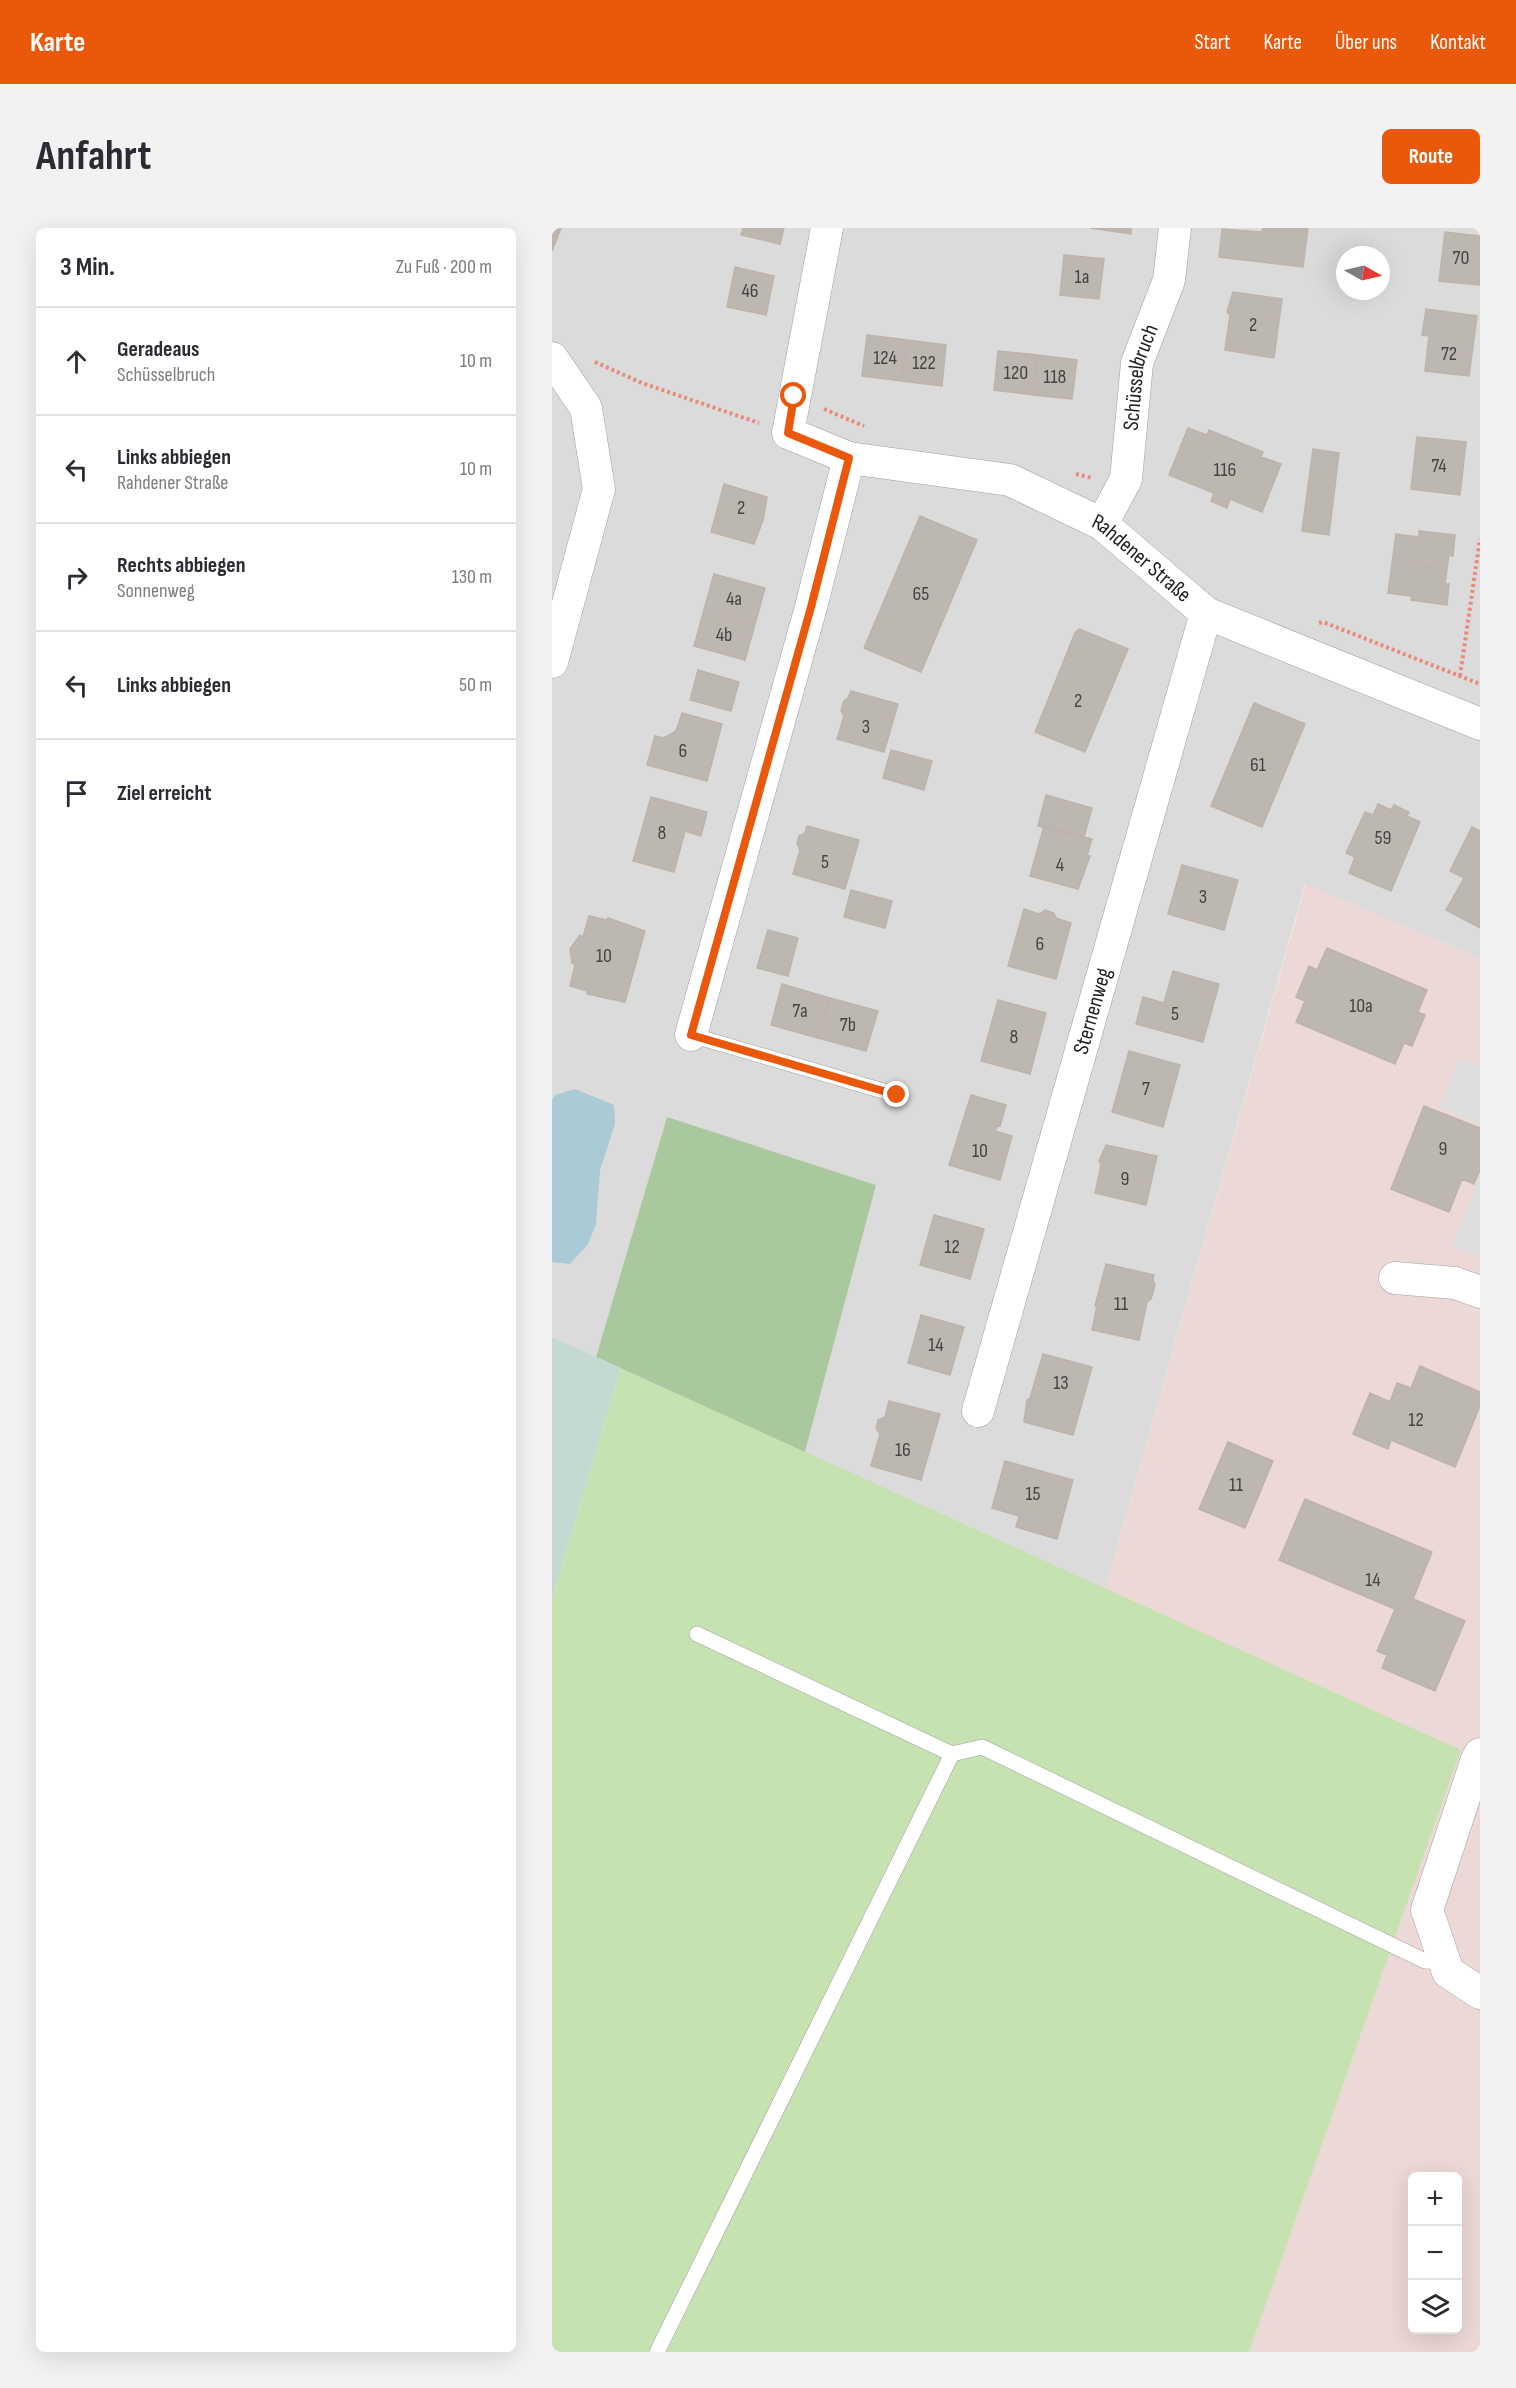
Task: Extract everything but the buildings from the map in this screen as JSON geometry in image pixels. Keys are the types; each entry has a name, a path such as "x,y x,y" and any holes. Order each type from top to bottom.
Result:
{"street":[{"path":"788,433 827,228"},
{"name":"Schüsselbruch","path":"1102,524 1126,479 1137,363 1169,280 1175,228"},
{"path":"552,358 586,408 599,489 552,662"},
{"name":"Rahdener Straße","path":"788,433 849,458 1010,480 1102,524 1206,613 1467,718"},
{"path":"691,1035 811,607 849,458"},
{"name":"Sternenweg","path":"978,1411 1206,613"},
{"path":"1395,1278 1455,1283 1480,1292"},
{"path":"1480,1754 1476,1759 1427,1910 1448,1972 1480,1994"}],"lane":[{"path":"691,1035 897,1095"},
{"path":"697,1634 952,1754 982,1747 1425,1961 1444,1962"},
{"path":"657,2352 952,1754"}],"path":[{"path":"592,361 642,383 788,433"},
{"path":"1467,718 1480,539"}],"shaded area":[{"path":"552,228 1480,228 1480,958 1305,884 1105,1589 805,1452 876,1185 667,1118 596,1357 552,1337"},
{"path":"1306,884 1480,958 1480,2352 1249,2352 1461,1750 1105,1589"},
{"path":"1459,1059 1480,1067 1480,1125 1439,1107"},
{"path":"1480,1178 1480,1258 1451,1246"}],"green space":[{"path":"667,1117 876,1185 805,1452 596,1357"},
{"path":"552,1337 621,1368 552,1600"},
{"path":"621,1368 1461,1750 1249,2352 552,2352 552,1600"}],"water":[{"path":"575,1089 614,1105 615,1124 600,1170 596,1224 588,1244 570,1264 552,1262 552,1100 555,1095"}],"route":[{"path":"794,396 788,433 849,458 811,607 691,1035 897,1095"}]}
